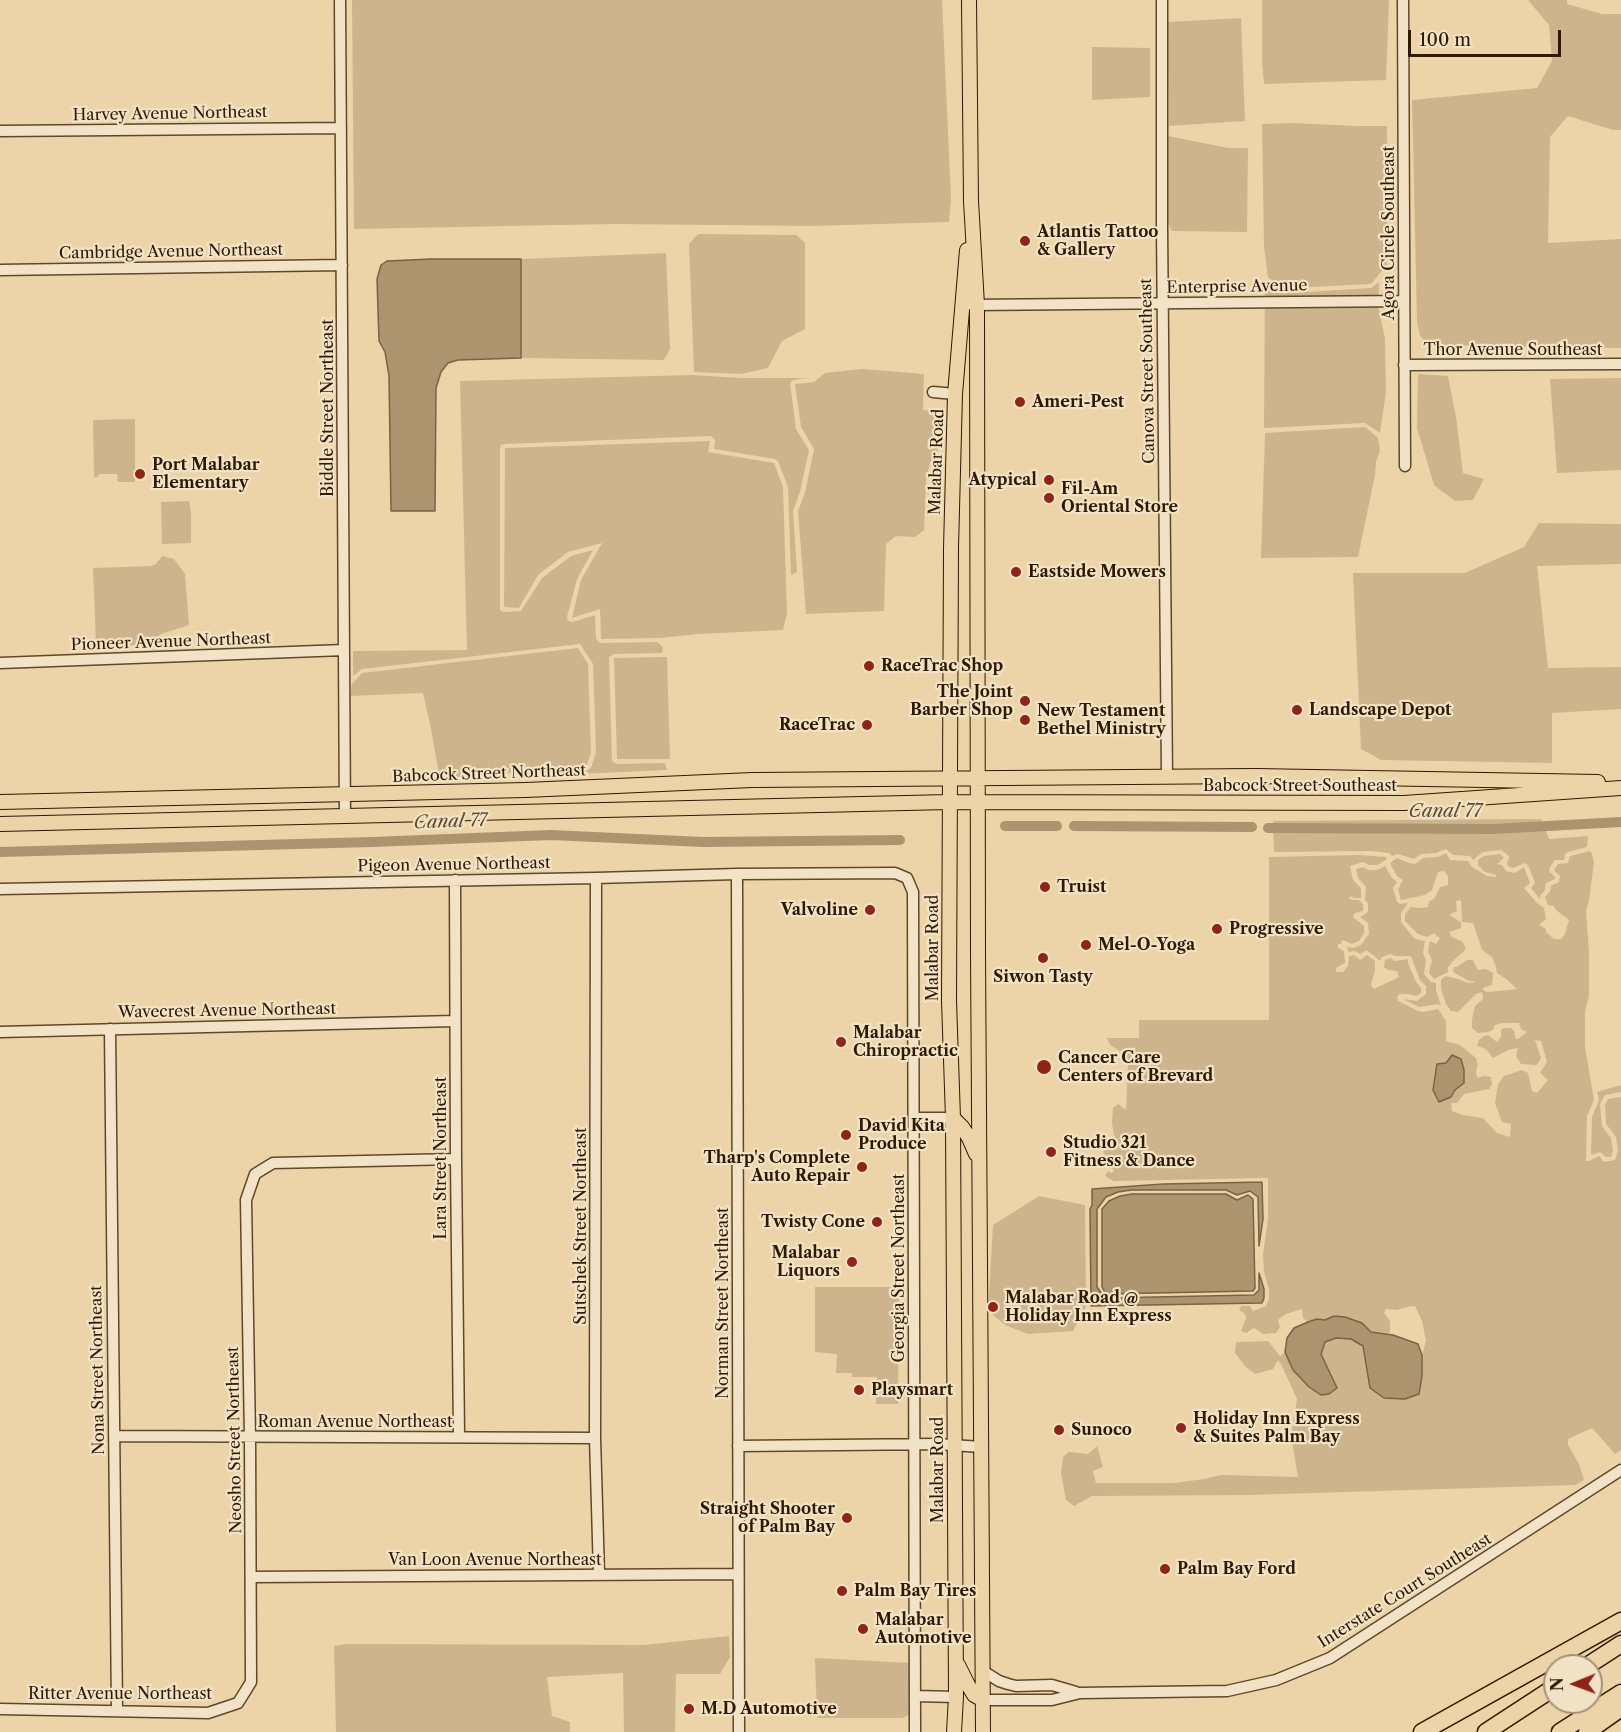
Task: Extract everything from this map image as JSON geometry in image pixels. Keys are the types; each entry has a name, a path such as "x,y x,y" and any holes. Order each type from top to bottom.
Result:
{"highway":[{"path":"1422,1732 1621,1621"},
{"path":"1603,1656 1621,1644"},
{"path":"1560,1732 1621,1693"},
{"path":"1486,1732 1543,1695"},
{"path":"1587,1732 1621,1708"}],"main road":[{"name":"Malabar Road","path":"969,0 971,201 977,305 983,1732"},
{"name":"Malabar Road","path":"954,1732 956,1696 953,1118 949,1002 951,514 955,394 971,201"},
{"path":"955,394 968,399 971,404 972,465 976,478"},
{"name":"Babcock Street Southeast","path":"978,779 1378,777 1621,782"},
{"name":"Babcock Street Northeast","path":"0,801 344,795 752,780 978,779"},
{"path":"568,810 595,795 597,787"},
{"name":"Babcock Street Southeast","path":"978,802 1404,803 1621,788"},
{"path":"0,824 978,802"},
{"path":"953,1118 968,1136 980,1161"},
{"path":"955,1657 974,1695 983,1700"}],"street":[{"name":"Biddle Street Northeast","path":"340,0 345,817"},
{"name":"Canova Street Southeast","path":"1162,0 1167,777"},
{"name":"Agora Circle Southeast","path":"1403,0 1405,466"},
{"name":"Harvey Avenue Northeast","path":"0,131 341,128"},
{"name":"Cambridge Avenue Northeast","path":"0,270 342,265"},
{"name":"Enterprise Avenue","path":"963,305 1404,301"},
{"name":"Thor Avenue Southeast","path":"1404,365 1621,364"},
{"path":"933,392 955,394"},
{"name":"Pioneer Avenue Northeast","path":"0,663 344,650"},
{"name":"Pigeon Avenue Northeast","path":"0,889 737,874 895,873 907,878"},
{"name":"Norman Street Northeast","path":"737,874 740,1732"},
{"name":"Sutschek Street Northeast","path":"597,878 595,1437 599,1574"},
{"name":"Georgia Street Northeast","path":"907,878 913,892 915,1732"},
{"name":"Lara Street Northeast","path":"455,880 459,1436"},
{"name":"Wavecrest Avenue Northeast","path":"0,1032 455,1021"},
{"name":"Nona Street Northeast","path":"110,1029 117,1710"},
{"path":"914,1118 953,1118"},
{"name":"Neosho Street Northeast","path":"238,1703 251,1682 252,1577 246,1200 255,1174 273,1163 456,1159"},
{"name":"Roman Avenue Northeast","path":"114,1436 595,1437"},
{"path":"738,1446 914,1444 982,1447"},
{"name":"Interstate Court Southeast","path":"983,1700 1052,1700 1080,1693 1227,1691 1276,1680 1330,1658 1621,1470"},
{"name":"Van Loon Avenue Northeast","path":"252,1577 738,1574"},
{"name":"Interstate Court Southeast","path":"983,1671 1008,1684 1052,1685 1080,1693"},
{"path":"915,1696 956,1696"},
{"name":"Ritter Avenue Northeast","path":"0,1709 208,1713 238,1703"}],"shaded area":[{"path":"352,0 942,0 951,198 949,222 812,226 614,224 354,229"},
{"path":"1262,0 1389,0 1386,80 1264,84"},
{"path":"1528,0 1567,0 1567,4 1602,14 1621,14 1621,130 1613,130 1568,116 1550,137 1548,243 1621,239 1621,348 1429,345 1420,336 1417,321 1412,100 1537,88 1552,61 1549,25"},
{"path":"1241,18 1245,121 1169,126 1168,22"},
{"path":"1092,47 1150,48 1150,97 1092,100"},
{"path":"1262,124 1387,126 1387,265 1371,284 1291,288 1268,278 1264,247"},
{"path":"1168,136 1228,148 1248,148 1247,232 1172,231 1168,223"},
{"path":"698,234 796,235 805,243 805,329 782,341 768,368 741,374 694,372 689,244"},
{"path":"666,253 670,349 664,360 521,358 521,259"},
{"path":"521,259 521,358 458,360 448,363 441,372 436,388 435,511 391,511 389,376 385,352 379,341 377,279 381,265 387,261"},
{"path":"1265,281 1291,293 1371,288 1379,282 1378,306 1385,338 1386,392 1380,433 1365,423 1264,428"},
{"path":"862,369 924,374 923,410 938,412 936,430 938,450 930,463 926,480 924,530 915,537 896,536 886,544 884,611 806,614 798,511 805,493 814,449 801,427 795,384 814,382 825,373"},
{"path":"1418,374 1448,376 1463,473 1484,479 1473,500 1455,501 1434,485 1417,428"},
{"path":"692,375 809,378 793,380 790,383 796,429 809,450 800,492 793,511 797,572 791,575 788,487 778,461 775,459 714,449 715,440 711,436 505,444 500,448 500,610 504,612 521,611 542,578 571,556 593,550 577,579 567,617 568,621 573,622 595,615 596,639 600,643 657,642 663,647 662,653 614,654 609,657 612,761 617,764 665,763 667,770 512,777 586,771 591,768 596,752 593,664 580,644 362,669 353,676 353,651 467,650 460,381"},
{"path":"1621,378 1621,470 1557,473 1550,379"},
{"path":"135,419 135,482 118,482 117,474 99,474 98,477 94,477 93,420"},
{"path":"1365,427 1378,438 1380,451 1358,557 1261,558 1265,433"},
{"path":"710,441 708,452 774,463 783,487 787,614 783,630 660,638 601,639 600,609 572,618 581,580 602,543 568,552 538,575 519,608 504,607 505,448"},
{"path":"189,501 191,543 162,544 161,502"},
{"path":"1539,523 1621,524 1621,564 1537,566 1548,668 1621,667 1621,709 1552,713 1552,763 1381,760 1361,749 1353,573 1465,573 1524,547"},
{"path":"162,556 174,559 185,574 189,625 161,634 148,646 96,644 93,568 151,566 156,564"},
{"path":"578,648 588,664 591,753 586,767 443,778 439,774 423,693 350,696 352,684 362,673"},
{"path":"667,657 670,759 617,759 614,658"},
{"path":"1541,819 1549,839 1588,836 1587,847 1568,852 1564,860 1555,860 1549,871 1555,879 1546,883 1540,899 1531,888 1535,883 1528,865 1524,863 1514,868 1509,867 1507,863 1509,856 1501,850 1483,852 1473,860 1470,856 1453,855 1446,849 1436,853 1421,854 1414,859 1398,854 1392,856 1389,853 1371,851 1274,852 1273,821"},
{"path":"1590,851 1594,862 1586,910 1589,996 1585,1011 1585,1047 1594,1100 1587,1116 1586,1161 1599,1156 1604,1162 1615,1160 1618,1151 1616,1137 1606,1124 1605,1105 1608,1099 1621,1097 1621,1450 1615,1454 1592,1428 1568,1439 1568,1445 1579,1464 1584,1480 1575,1485 1249,1495 1092,1496 1074,1506 1066,1500 1061,1473 1063,1457 1069,1452 1088,1454 1097,1446 1103,1467 1093,1471 1096,1483 1174,1483 1221,1475 1298,1477 1291,1435 1297,1399 1281,1364 1278,1360 1273,1369 1255,1374 1235,1353 1236,1342 1268,1341 1280,1356 1285,1352 1293,1370 1337,1388 1320,1354 1325,1342 1336,1338 1351,1339 1363,1346 1370,1388 1422,1376 1422,1355 1426,1341 1422,1321 1415,1306 1397,1310 1386,1309 1384,1313 1390,1321 1390,1333 1371,1332 1362,1323 1345,1317 1334,1316 1325,1320 1317,1319 1308,1322 1303,1318 1302,1309 1286,1314 1278,1320 1280,1327 1276,1333 1263,1334 1254,1328 1246,1333 1241,1331 1246,1318 1245,1314 1239,1310 1241,1306 1250,1306 1253,1311 1266,1306 1269,1299 1263,1254 1268,1219 1268,1178 1114,1181 1108,1178 1105,1175 1108,1171 1111,1173 1114,1171 1109,1162 1110,1156 1103,1152 1106,1148 1114,1148 1114,1142 1117,1140 1112,1123 1113,1108 1118,1104 1126,1110 1128,1061 1125,1054 1110,1045 1107,1038 1139,1038 1139,1020 1269,1020 1269,857 1357,855 1387,857 1377,865 1363,862 1350,866 1353,880 1361,888 1361,898 1350,896 1349,898 1359,900 1363,904 1363,911 1355,913 1353,917 1364,926 1364,933 1359,941 1352,944 1342,940 1341,944 1338,944 1338,948 1344,951 1345,963 1336,968 1336,972 1343,972 1348,966 1349,956 1354,955 1360,960 1367,955 1375,961 1371,985 1374,989 1399,977 1397,971 1384,967 1385,960 1408,959 1421,993 1416,996 1400,994 1397,997 1398,1001 1423,1012 1438,1009 1446,1021 1446,1041 1460,1045 1476,1058 1477,1078 1491,1077 1492,1085 1489,1089 1464,1094 1457,1103 1451,1103 1452,1111 1483,1118 1497,1133 1510,1137 1511,1124 1502,1122 1495,1103 1498,1084 1504,1076 1522,1070 1528,1073 1532,1091 1537,1093 1548,1080 1540,1073 1547,1062 1541,1041 1535,1040 1541,1058 1537,1065 1521,1064 1516,1056 1518,1048 1508,1050 1493,1058 1486,1049 1477,1046 1479,1040 1488,1035 1497,1042 1504,1028 1511,1028 1516,1039 1527,1032 1521,1029 1519,1023 1503,1023 1495,1025 1493,1030 1488,1032 1478,1033 1472,1028 1472,1019 1475,1006 1483,999 1482,992 1476,994 1458,1012 1451,1011 1441,989 1441,980 1445,976 1468,983 1475,982 1453,972 1454,967 1467,960 1473,960 1478,970 1486,969 1493,973 1492,985 1483,988 1484,991 1517,989 1497,973 1492,957 1482,950 1473,923 1462,922 1461,900 1456,901 1457,911 1449,915 1461,922 1461,928 1449,932 1452,937 1463,942 1466,949 1448,967 1448,972 1434,979 1429,973 1432,960 1428,952 1430,941 1436,944 1440,938 1434,933 1427,937 1418,934 1405,921 1405,914 1411,907 1428,907 1429,901 1434,899 1440,887 1448,885 1448,876 1444,871 1438,872 1432,890 1425,895 1401,900 1398,889 1403,880 1397,876 1390,863 1397,858 1415,864 1423,858 1438,857 1446,853 1450,860 1468,861 1472,867 1487,876 1496,877 1496,875 1485,872 1478,865 1478,860 1484,856 1500,854 1504,858 1497,864 1502,865 1506,871 1515,873 1524,867 1530,883 1524,888 1544,908 1546,919 1539,925 1545,928 1554,939 1561,939 1569,920 1554,906 1548,905 1545,897 1551,886 1559,882 1560,876 1554,870 1558,864 1568,863 1570,856"},
{"path":"1385,866 1397,882 1393,888 1397,902 1408,903 1401,913 1401,922 1414,938 1425,941 1424,974 1431,982 1436,983 1441,1006 1438,1004 1419,1007 1403,999 1417,1001 1426,994 1426,986 1420,980 1411,956 1390,954 1382,957 1380,961 1368,951 1360,954 1355,951 1349,952 1347,947 1353,948 1361,945 1369,934 1368,923 1360,917 1368,912 1368,903 1365,900 1366,887 1358,878 1356,869 1363,867 1368,870 1377,870"},
{"path":"1452,1055 1461,1059 1464,1083 1455,1090 1451,1097 1439,1102 1433,1090 1437,1064 1446,1063"},
{"path":"1621,1085 1621,1092 1605,1095 1600,1104 1602,1126 1611,1138 1613,1151 1611,1157 1606,1157 1600,1152 1591,1155 1592,1117 1599,1100 1597,1092"},
{"path":"1262,1182 1263,1219 1259,1246 1258,1197 1250,1191 1237,1195 1226,1190 1132,1190 1106,1197 1097,1209 1097,1287 1105,1298 1254,1295 1259,1290 1259,1273 1264,1289 1262,1303 1091,1306 1090,1209 1092,1189 1163,1184"},
{"path":"1132,1194 1226,1194 1237,1200 1248,1195 1253,1199 1255,1288 1253,1291 1106,1294 1102,1287 1102,1209 1109,1201"},
{"path":"1039,1196 1085,1205 1086,1307 1073,1331 1028,1334 1005,1325 988,1311 993,1225"},
{"path":"815,1287 899,1287 898,1404 876,1404 877,1377 852,1377 852,1373 836,1373 837,1354 815,1352"},
{"path":"1334,1316 1362,1323 1371,1332 1393,1335 1418,1344 1422,1355 1419,1394 1405,1399 1384,1398 1370,1388 1363,1346 1351,1339 1336,1338 1325,1342 1321,1354 1337,1388 1329,1394 1321,1395 1309,1387 1293,1370 1285,1352 1287,1338 1294,1328 1317,1319 1325,1320"},
{"path":"729,1636 730,1657 720,1674 676,1674 675,1732 624,1732 623,1673 547,1677 552,1716 570,1722 570,1732 336,1732 334,1646 346,1644 644,1645"},
{"path":"815,1658 911,1663 911,1713 903,1718 817,1718"}],"waterway":[{"name":"Canal 77","path":"1268,828 1493,829 1621,822"},
{"name":"Canal 77","path":"1005,826 1057,826"},
{"name":"Canal 77","path":"1074,826 1252,827"},
{"name":"Canal 77","path":"0,852 551,835 703,842 900,840"}],"place":[{"name":"Atlantis Tattoo & Gallery","path":"1025,241"},
{"name":"Ameri-Pest","path":"1020,402"},
{"name":"Port Malabar Elementary","path":"140,474"},
{"name":"Atypical","path":"1049,480"},
{"name":"Fil-Am Oriental Store","path":"1049,498"},
{"name":"Eastside Mowers","path":"1016,572"},
{"name":"RaceTrac Shop","path":"869,666"},
{"name":"The Joint Barber Shop","path":"1025,701"},
{"name":"Landscape Depot","path":"1297,710"},
{"name":"New Testament Bethel Ministry","path":"1025,720"},
{"name":"RaceTrac","path":"867,725"},
{"name":"Truist","path":"1045,887"},
{"name":"Valvoline","path":"870,910"},
{"name":"Progressive","path":"1217,929"},
{"name":"Mel-O-Yoga","path":"1086,945"},
{"name":"Siwon Tasty","path":"1043,958"},
{"name":"Malabar Chiropractic","path":"841,1042"},
{"name":"Cancer Care Centers of Brevard","path":"1044,1067"},
{"name":"David Kita Produce","path":"846,1135"},
{"name":"Studio 321 Fitness & Dance","path":"1051,1152"},
{"name":"Tharp's Complete Auto Repair","path":"862,1167"},
{"name":"Twisty Cone","path":"877,1222"},
{"name":"Malabar Liquors","path":"852,1262"},
{"name":"Malabar Road @ Holiday Inn Express","path":"993,1307"},
{"name":"Playsmart","path":"859,1390"},
{"name":"Holiday Inn Express & Suites Palm Bay","path":"1181,1428"},
{"name":"Sunoco","path":"1059,1430"},
{"name":"Straight Shooter of Palm Bay","path":"847,1518"},
{"name":"Palm Bay Ford","path":"1165,1569"},
{"name":"Palm Bay Tires","path":"842,1591"},
{"name":"Malabar Automotive","path":"863,1629"},
{"name":"M.D Automotive","path":"689,1709"}]}
